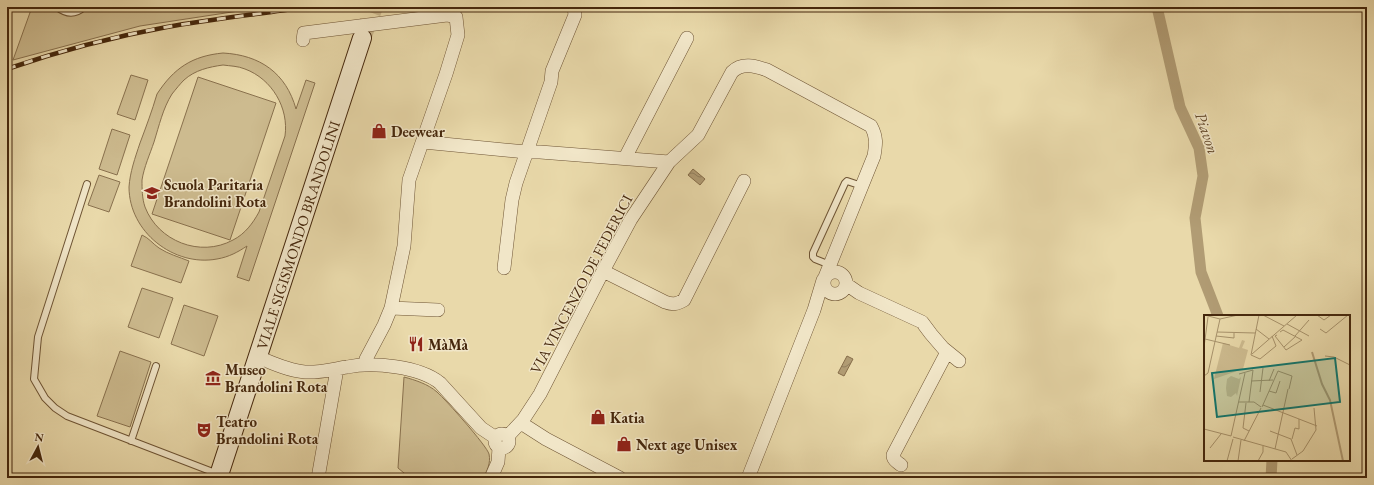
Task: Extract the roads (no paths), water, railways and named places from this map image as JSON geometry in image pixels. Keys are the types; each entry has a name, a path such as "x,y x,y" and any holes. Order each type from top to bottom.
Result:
{"main road":[{"name":"VIALE SIGISMONDO BRANDOLINI","path":"219,476 362,38"}],"street":[{"path":"504,268 512,200 516,183 550,82 552,71 575,15 574,7"},
{"path":"302,40 304,33 447,15 456,17 458,35 409,180 404,246 391,308 366,359 365,365"},
{"path":"625,158 687,38"},
{"name":"VIA VINCENZO DE FEDERICI","path":"501,441 521,423 540,394 631,219 669,162 698,135 732,72 736,68 748,65 767,70 871,126 877,140 874,156 748,478"},
{"path":"423,142 526,152 669,162"},
{"path":"603,271 665,302 672,304 684,300 744,181"},
{"path":"814,310 819,302 840,290 844,276 830,270 823,284 826,291 840,290 859,293 922,322 948,352 959,361"},
{"path":"391,308 438,310"},
{"path":"901,465 895,461 893,455 948,352"},
{"path":"258,357 303,372 320,372 365,365 388,366 425,374 434,378 481,428 501,441 498,462 491,478"},
{"path":"318,478 338,369"},
{"path":"521,423 546,439 620,478"}],"lane":[{"path":"57,7 64,12 73,13 84,7"},
{"path":"830,270 813,257 813,253 845,183 847,181 862,186"},
{"path":"87,184 38,337 34,378 45,398 55,408 67,416 219,476"},
{"path":"131,441 156,366"}],"water":[{"path":"693,169 705,179 700,185 688,175"},
{"path":"847,356 853,359 844,376 838,373"}],"waterway":[{"name":"Piavon","path":"1157,7 1180,107 1199,148 1203,176 1195,218 1201,272 1218,315"},
{"name":"Piavon","path":"1271,478 1272,461"}],"tunnel":[{"path":"362,38 374,7"}],"railway":[{"path":"7,69 46,56 126,35 202,21 306,7"}],"place":[{"name":"Deewear","path":"379,131"},
{"name":"Scuola Paritaria Brandolini Rota","path":"152,193"},
{"name":"MàMà","path":"416,344"},
{"name":"Museo Brandolini Rota","path":"213,378"},
{"name":"Katia","path":"598,417"},
{"name":"Teatro Brandolini Rota","path":"204,430"},
{"name":"Next age Unisex","path":"624,444"}]}
